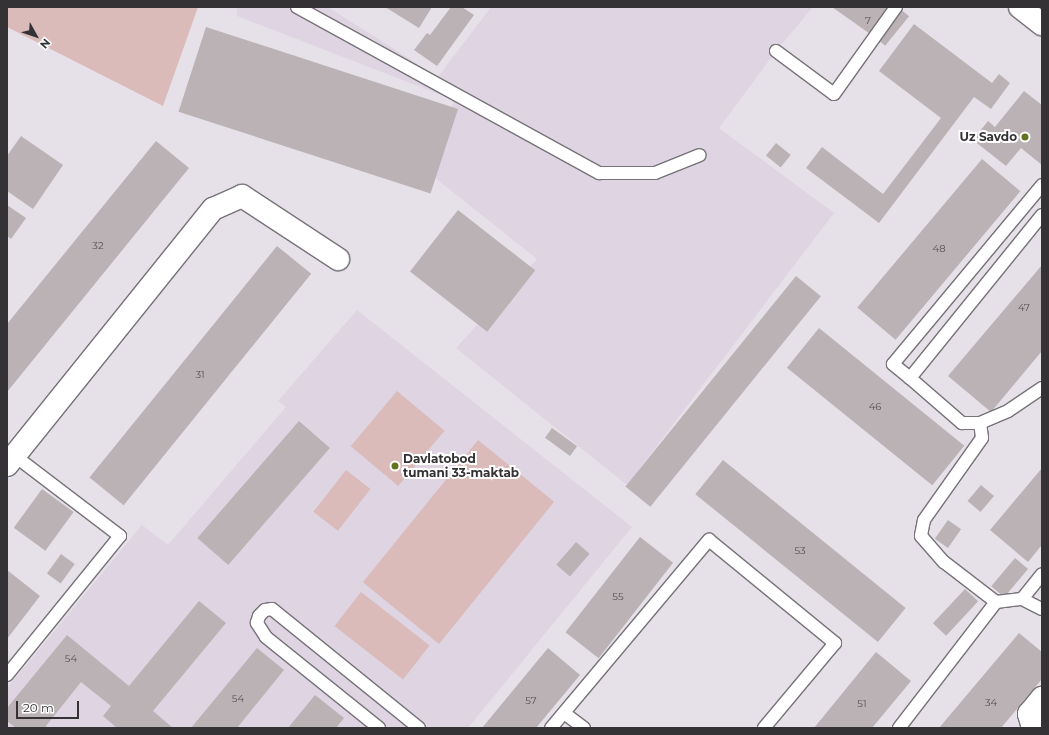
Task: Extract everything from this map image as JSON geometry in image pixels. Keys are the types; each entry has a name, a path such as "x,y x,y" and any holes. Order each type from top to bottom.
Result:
{"street":[{"path":"1020,7 1042,24"},
{"path":"9,457 213,209 242,196 338,259"}],"lane":[{"path":"297,7 600,173 655,173 700,155"},
{"path":"776,51 834,94 896,7"},
{"path":"1042,185 893,364 962,423 980,423 1008,411 1042,388"},
{"path":"910,378 1042,215"},
{"path":"980,423 982,438 924,520 921,536 944,562 996,602 1022,599 1042,609"},
{"path":"7,674 120,536 9,457"},
{"path":"551,728 709,540 835,643 764,728"},
{"path":"1022,599 1042,574"},
{"path":"899,728 996,602"},
{"path":"379,728 260,632 257,623 265,610 272,609 419,728"},
{"path":"564,713 584,728"}],"shaded area":[{"path":"7,7 198,7 163,106 7,27"},
{"path":"237,7 328,7 438,77 491,7 813,7 776,51 719,128 834,213 627,485 456,348 537,259 429,173 454,100 237,16"},
{"name":"Davlatobod tumani 33-maktab","path":"357,310 632,527 468,728 7,728 7,688 142,525 168,545 286,407 278,401"},
{"path":"397,391 444,431 398,486 351,446"},
{"path":"478,440 554,502 439,644 363,582"},
{"path":"346,470 370,489 338,531 313,512"},
{"path":"361,592 430,646 403,679 335,626"}],"building":[{"path":"385,7 432,7 419,28"},
{"path":"451,7 462,7 474,15 437,66 414,50 427,33 430,35"},
{"path":"832,7 893,7 873,36"},
{"path":"899,8 909,16 885,46 875,38"},
{"path":"914,24 992,83 999,74 1010,83 991,109 974,97 879,223 806,168 822,147 883,194 941,118 879,71"},
{"path":"206,27 458,109 431,194 178,112"},
{"name":"Uz Savdo","path":"1024,91 1042,105 1042,165 1021,148 1006,166 973,140 988,121 995,127"},
{"path":"21,136 63,165 33,209 7,191 7,156"},
{"path":"156,141 189,168 7,392 7,324"},
{"path":"776,143 791,155 781,167 766,155"},
{"path":"982,159 1020,191 896,340 857,308"},
{"path":"7,205 26,218 11,239 7,236"},
{"path":"458,210 535,270 487,332 410,271"},
{"path":"277,246 311,274 124,505 89,478"},
{"path":"1042,265 1042,351 991,412 948,376"},
{"path":"796,276 821,296 650,507 625,487"},
{"path":"819,328 964,446 932,485 787,368"},
{"path":"299,421 330,448 228,565 197,538"},
{"path":"552,428 577,446 570,456 545,438"},
{"path":"723,460 906,608 878,642 695,494"},
{"path":"1042,468 1042,545 1028,562 990,530"},
{"path":"981,485 994,496 981,512 968,501"},
{"path":"42,489 74,512 45,551 14,528"},
{"path":"948,520 961,529 948,548 935,539"},
{"path":"640,537 673,563 599,658 566,632"},
{"path":"576,542 590,554 570,576 556,565"},
{"path":"61,554 75,564 61,583 47,573"},
{"path":"1015,558 1028,569 1004,597 991,586"},
{"path":"7,570 40,596 7,639"},
{"path":"965,589 978,601 946,636 933,623"},
{"path":"199,601 226,623 153,711 173,728 117,728 103,716 111,706 81,682 46,726 48,728 16,728 7,721 7,708 67,635 129,686"},
{"path":"1019,633 1042,652 1042,679 1001,728 939,728"},
{"path":"257,648 284,670 237,728 191,728"},
{"path":"548,648 580,675 536,728 482,728"},
{"path":"876,652 911,681 872,728 814,728"},
{"path":"315,695 344,718 336,728 288,728"}],"place":[{"name":"Uz Savdo","path":"1025,137"},
{"name":"Davlatobod tumani 33-maktab","path":"395,466"}]}
